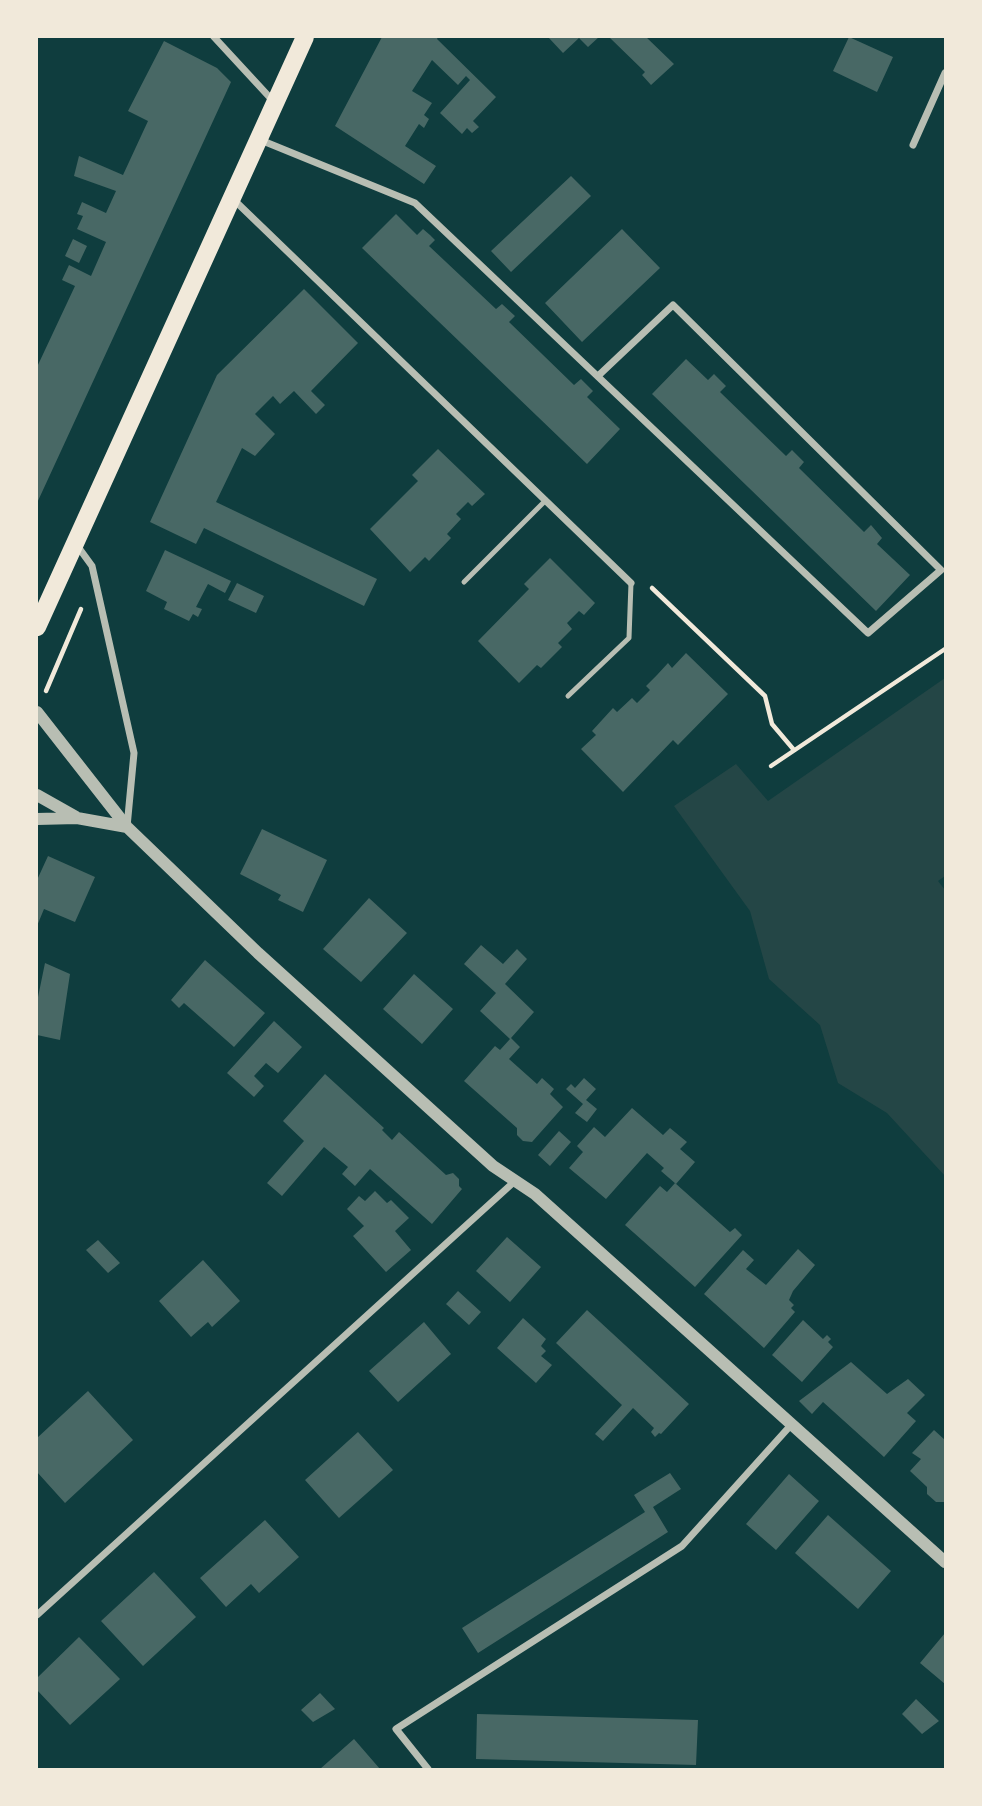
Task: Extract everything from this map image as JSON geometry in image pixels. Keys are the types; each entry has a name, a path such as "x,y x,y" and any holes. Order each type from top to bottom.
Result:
{"main road":[{"path":"37,626 305,37"}],"street":[{"path":"214,37 275,103"},
{"path":"913,145 945,73"},
{"path":"258,139 415,203 868,633 943,573 673,305 598,376"},
{"path":"232,197 631,583"},
{"path":"75,543 92,566 134,753 127,827"},
{"path":"37,713 127,827 258,953 493,1167 535,1194 945,1562"},
{"path":"37,795 77,818"},
{"path":"37,819 77,818 127,827"},
{"path":"37,1615 514,1181"},
{"path":"428,1769 396,1729 682,1546 791,1425"}],"lane":[{"path":"464,582 546,500"},
{"path":"568,696 629,638 631,583"}],"path":[{"path":"631,583 648,584 765,696 772,724 794,750"},
{"path":"37,713 81,607 101,605"},
{"path":"771,766 945,649"}],"shaded area":[{"path":"945,678 945,876 938,881 945,890 945,1176 887,1113 838,1083 820,1025 769,979 750,911 674,806 736,764 768,801"}],"building":[{"path":"382,37 438,37 437,39 496,97 473,121 479,127 472,133 467,128 462,134 440,113 470,80 466,76 458,85 432,60 412,91 432,103 424,115 429,119 424,128 419,124 405,146 436,166 424,184 335,126"},
{"path":"548,37 599,37 588,47 579,38 563,53"},
{"path":"609,37 646,37 674,64 651,85 642,75 645,72"},
{"path":"849,37 893,57 877,92 833,71"},
{"path":"164,41 217,68 231,82 37,503 37,367 75,286 62,280 69,265 91,276 106,242 77,229 83,216 77,214 82,202 106,213 116,191 74,176 79,156 123,175 148,121 128,111"},
{"path":"571,176 591,196 511,272 491,251"},
{"path":"396,214 417,235 423,229 430,235 435,240 429,246 496,309 502,304 515,316 509,322 574,385 581,379 593,391 587,397 620,429 587,464 362,248"},
{"path":"622,229 660,268 582,342 545,303"},
{"path":"73,239 87,246 79,263 65,256"},
{"path":"304,289 358,343 311,391 325,405 316,414 294,391 280,404 273,396 255,414 275,434 255,456 242,448 216,502 377,579 364,606 204,528 196,544 150,522 217,375"},
{"path":"686,359 708,380 714,374 726,386 720,392 786,456 792,450 804,462 799,468 864,532 871,525 882,538 877,544 910,575 876,611 652,394"},
{"path":"438,449 485,494 472,506 468,502 456,514 461,519 447,534 451,538 429,561 425,557 410,572 370,529 418,481 412,475"},
{"path":"165,550 231,581 225,593 208,584 196,607 202,609 198,617 193,614 189,621 164,609 167,602 146,591"},
{"path":"550,558 595,603 584,615 579,611 567,623 572,629 558,643 562,647 541,668 537,665 519,683 478,641 529,589 524,584"},
{"path":"237,583 264,596 256,613 228,600"},
{"path":"686,653 728,694 678,745 673,740 623,792 581,749 596,735 592,731 613,708 617,712 632,698 637,703 650,690 646,686 668,663 672,668"},
{"path":"262,829 327,860 303,912 278,900 281,895 240,874"},
{"path":"48,856 95,877 75,922 44,909 37,926 37,880"},
{"path":"369,898 407,933 361,982 323,949"},
{"path":"481,945 503,964 517,949 527,959 505,984 534,1012 511,1038 520,1047 509,1059 537,1084 542,1078 554,1089 550,1094 563,1107 532,1142 523,1141 517,1135 517,1128 464,1081 495,1046 500,1050 510,1039 480,1011 496,993 464,964"},
{"path":"205,960 265,1013 234,1047 184,1003 179,1008 171,1000"},
{"path":"45,963 70,974 60,1040 37,1035 37,1002"},
{"path":"414,974 453,1009 422,1044 383,1009"},
{"path":"274,1021 302,1047 278,1073 266,1063 254,1076 264,1086 254,1097 227,1073"},
{"path":"325,1074 384,1128 382,1130 392,1140 399,1132 446,1175 453,1173 459,1179 462,1189 432,1224 370,1169 355,1186 342,1174 348,1167 324,1147 282,1196 267,1183 304,1141 283,1121"},
{"path":"584,1078 596,1089 586,1100 597,1109 587,1122 575,1113 583,1104 566,1089 571,1084 575,1088"},
{"path":"632,1108 663,1135 670,1128 687,1142 680,1149 695,1162 676,1184 661,1171 664,1168 647,1153 606,1199 569,1168 583,1152 577,1146 594,1127 605,1137"},
{"path":"559,1131 571,1142 550,1166 538,1155"},
{"path":"675,1183 730,1232 735,1228 742,1235 695,1287 625,1225 660,1186 667,1192"},
{"path":"375,1191 387,1203 391,1200 409,1218 395,1231 411,1250 386,1272 353,1236 364,1226 347,1209 359,1196 365,1201"},
{"path":"507,1237 541,1267 510,1302 476,1271"},
{"path":"98,1240 120,1263 108,1273 86,1250"},
{"path":"798,1249 815,1265 793,1291 789,1300 794,1305 791,1308 795,1312 764,1348 704,1294 743,1250 754,1260 746,1269 766,1285"},
{"path":"203,1260 240,1301 212,1327 208,1322 191,1337 159,1301"},
{"path":"458,1291 481,1312 469,1325 446,1304"},
{"path":"587,1310 689,1404 661,1434 655,1437 651,1432 654,1428 633,1408 603,1441 595,1434 622,1405 556,1343"},
{"path":"523,1318 546,1339 541,1346 546,1351 541,1356 552,1365 536,1383 497,1348"},
{"path":"803,1320 823,1339 827,1335 831,1339 828,1342 833,1347 802,1382 772,1355"},
{"path":"424,1322 451,1354 398,1402 369,1371"},
{"path":"851,1362 887,1394 908,1379 925,1395 907,1413 916,1421 884,1457 823,1402 812,1414 799,1401"},
{"path":"88,1391 133,1440 65,1503 37,1472 37,1438"},
{"path":"934,1430 945,1440 945,1502 936,1502 927,1494 927,1487 910,1471 921,1459 912,1453"},
{"path":"358,1432 393,1470 339,1518 305,1480"},
{"path":"670,1473 681,1489 653,1507 668,1532 478,1653 462,1628 645,1512 634,1495"},
{"path":"789,1474 819,1501 776,1550 746,1524"},
{"path":"828,1515 891,1571 858,1609 795,1553"},
{"path":"265,1520 299,1557 259,1593 251,1584 226,1607 200,1578"},
{"path":"154,1572 196,1617 143,1666 101,1621"},
{"path":"945,1633 945,1684 920,1663"},
{"path":"79,1637 120,1679 70,1725 37,1690 37,1678"},
{"path":"320,1693 335,1709 313,1722 301,1710"},
{"path":"916,1699 939,1721 922,1734 902,1714"},
{"path":"477,1714 698,1720 696,1765 476,1759"},
{"path":"354,1739 380,1769 320,1769"}]}
